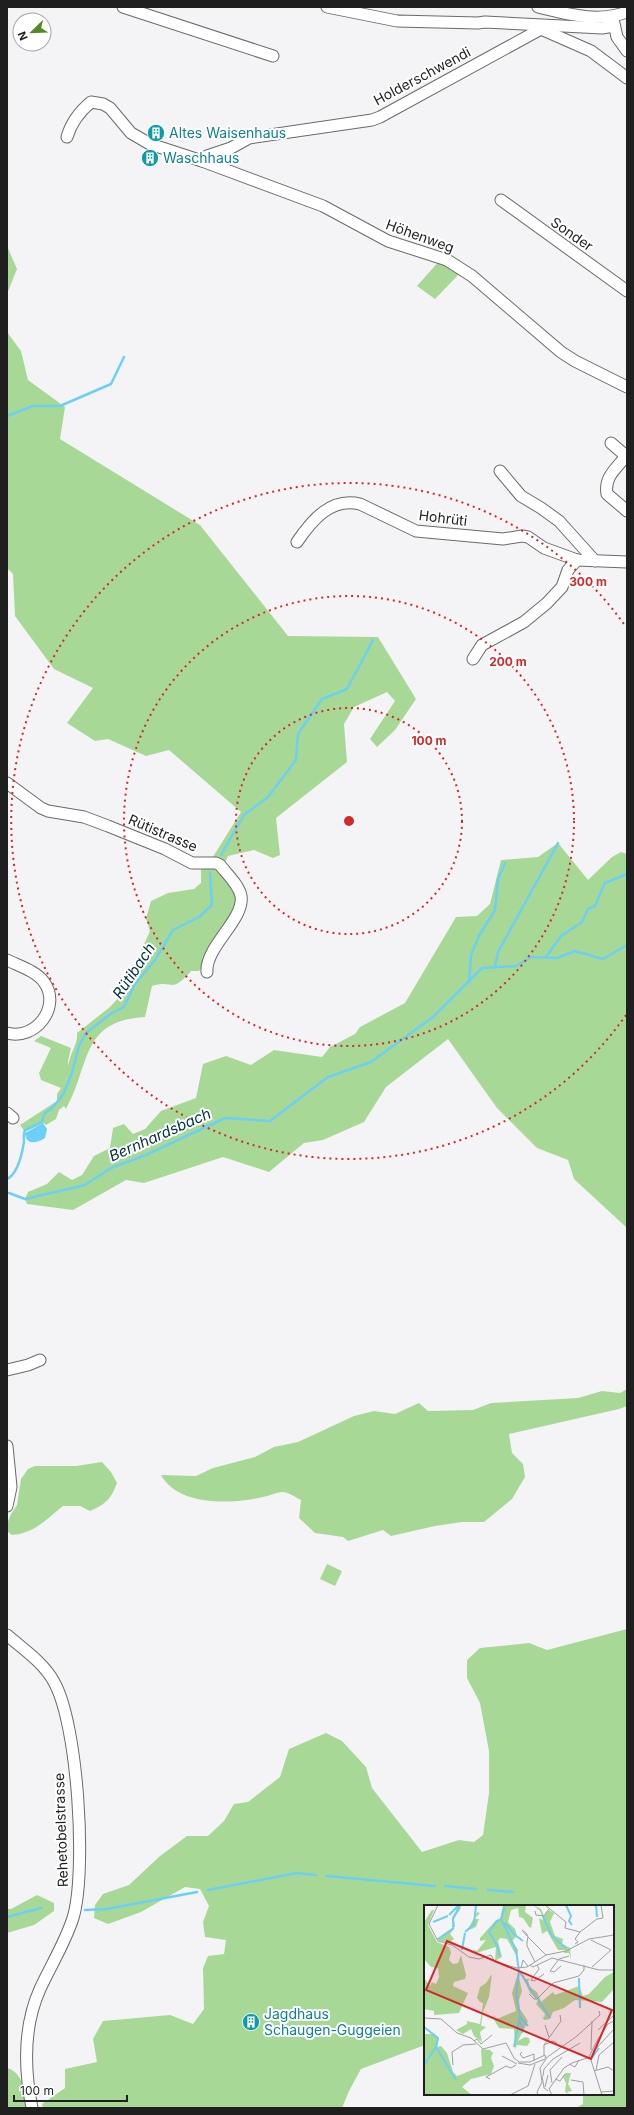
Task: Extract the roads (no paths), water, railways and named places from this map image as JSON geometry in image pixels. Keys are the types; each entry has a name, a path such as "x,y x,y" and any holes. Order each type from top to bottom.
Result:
{"street":[{"path":"123,7 273,56"},
{"path":"326,7 373,17 408,22 485,22 602,28 627,12"},
{"path":"538,7 613,21"},
{"path":"613,21 617,37 627,51"},
{"path":"541,26 591,51 627,78"},
{"name":"Holderschwendi","path":"202,161 207,156 231,148 249,138 372,120 380,117 541,26"},
{"path":"67,137 71,125 83,108 91,102 103,104 110,108 131,134 150,144 202,161"},
{"name":"Höhenweg","path":"202,161 323,206 388,241 447,260 472,276 561,352 576,362 627,387"},
{"name":"Sonder","path":"501,200 627,291"},
{"path":"611,443 626,456 605,484 607,494 627,510"},
{"path":"500,471 521,496 559,521 595,561"},
{"name":"Hohrüti","path":"297,542 310,523 322,512 343,502 352,502 416,531 503,539 528,537 544,548 577,560 627,562"},
{"path":"473,659 482,645 524,622 547,603 562,587 568,570 577,560"},
{"name":"Rütistrasse","path":"7,783 41,808 48,811 84,817 164,849 192,863 216,863 220,865 237,886 241,901 237,913 208,960 207,972"},
{"path":"7,960 39,976 48,991 50,1003 44,1019 34,1028 18,1034 7,1033"},
{"path":"7,1370 28,1365 40,1360"},
{"path":"7,1446 11,1487 7,1506"},
{"name":"Rehetobelstrasse","path":"7,1635 48,1673 60,1695 66,1710 72,1749 77,1801 80,1871 77,1901 62,1947 39,1990 27,2035 27,2076 32,2108"}],"water":[{"path":"43,1123 47,1129 45,1138 35,1142 30,1142 27,1140 25,1133"}],"waterway":[{"path":"7,416 33,406 60,406 111,384 124,357"},
{"name":"Rütibach","path":"221,855 244,815 268,797 296,760 298,734 322,699 347,689 373,640"},
{"path":"495,967 498,952 558,843"},
{"path":"469,982 471,955 479,936 495,910 498,879 505,863"},
{"name":"Rütibach","path":"7,1179 14,1173 21,1158 25,1130 42,1122 44,1114 52,1108 63,1095 72,1073 79,1046 86,1033 112,1013 124,1007 135,984 155,960 173,930 199,917 212,905 210,873"},
{"path":"546,957 561,936 582,922 588,909 595,906 605,883 627,874"},
{"name":"Bernhardsbach","path":"9,1193 25,1199 85,1185 111,1168 146,1155 225,1118 270,1121 328,1077 371,1062 433,1017 482,968 516,966 532,957 557,958 575,951 603,959 627,945"},
{"path":"208,1890 297,1873 316,1875"},
{"path":"327,1876 435,1886"},
{"path":"445,1886 476,1889"},
{"path":"488,1890 513,1892"},
{"path":"85,1910 107,1909 197,1892"},
{"path":"7,1917 41,1908"}],"place":[{"name":"Altes Waisenhaus","path":"156,133"},
{"name":"Waschhaus","path":"150,158"},
{"name":"Jagdhaus Schaugen-Guggeien","path":"251,2022"}]}
